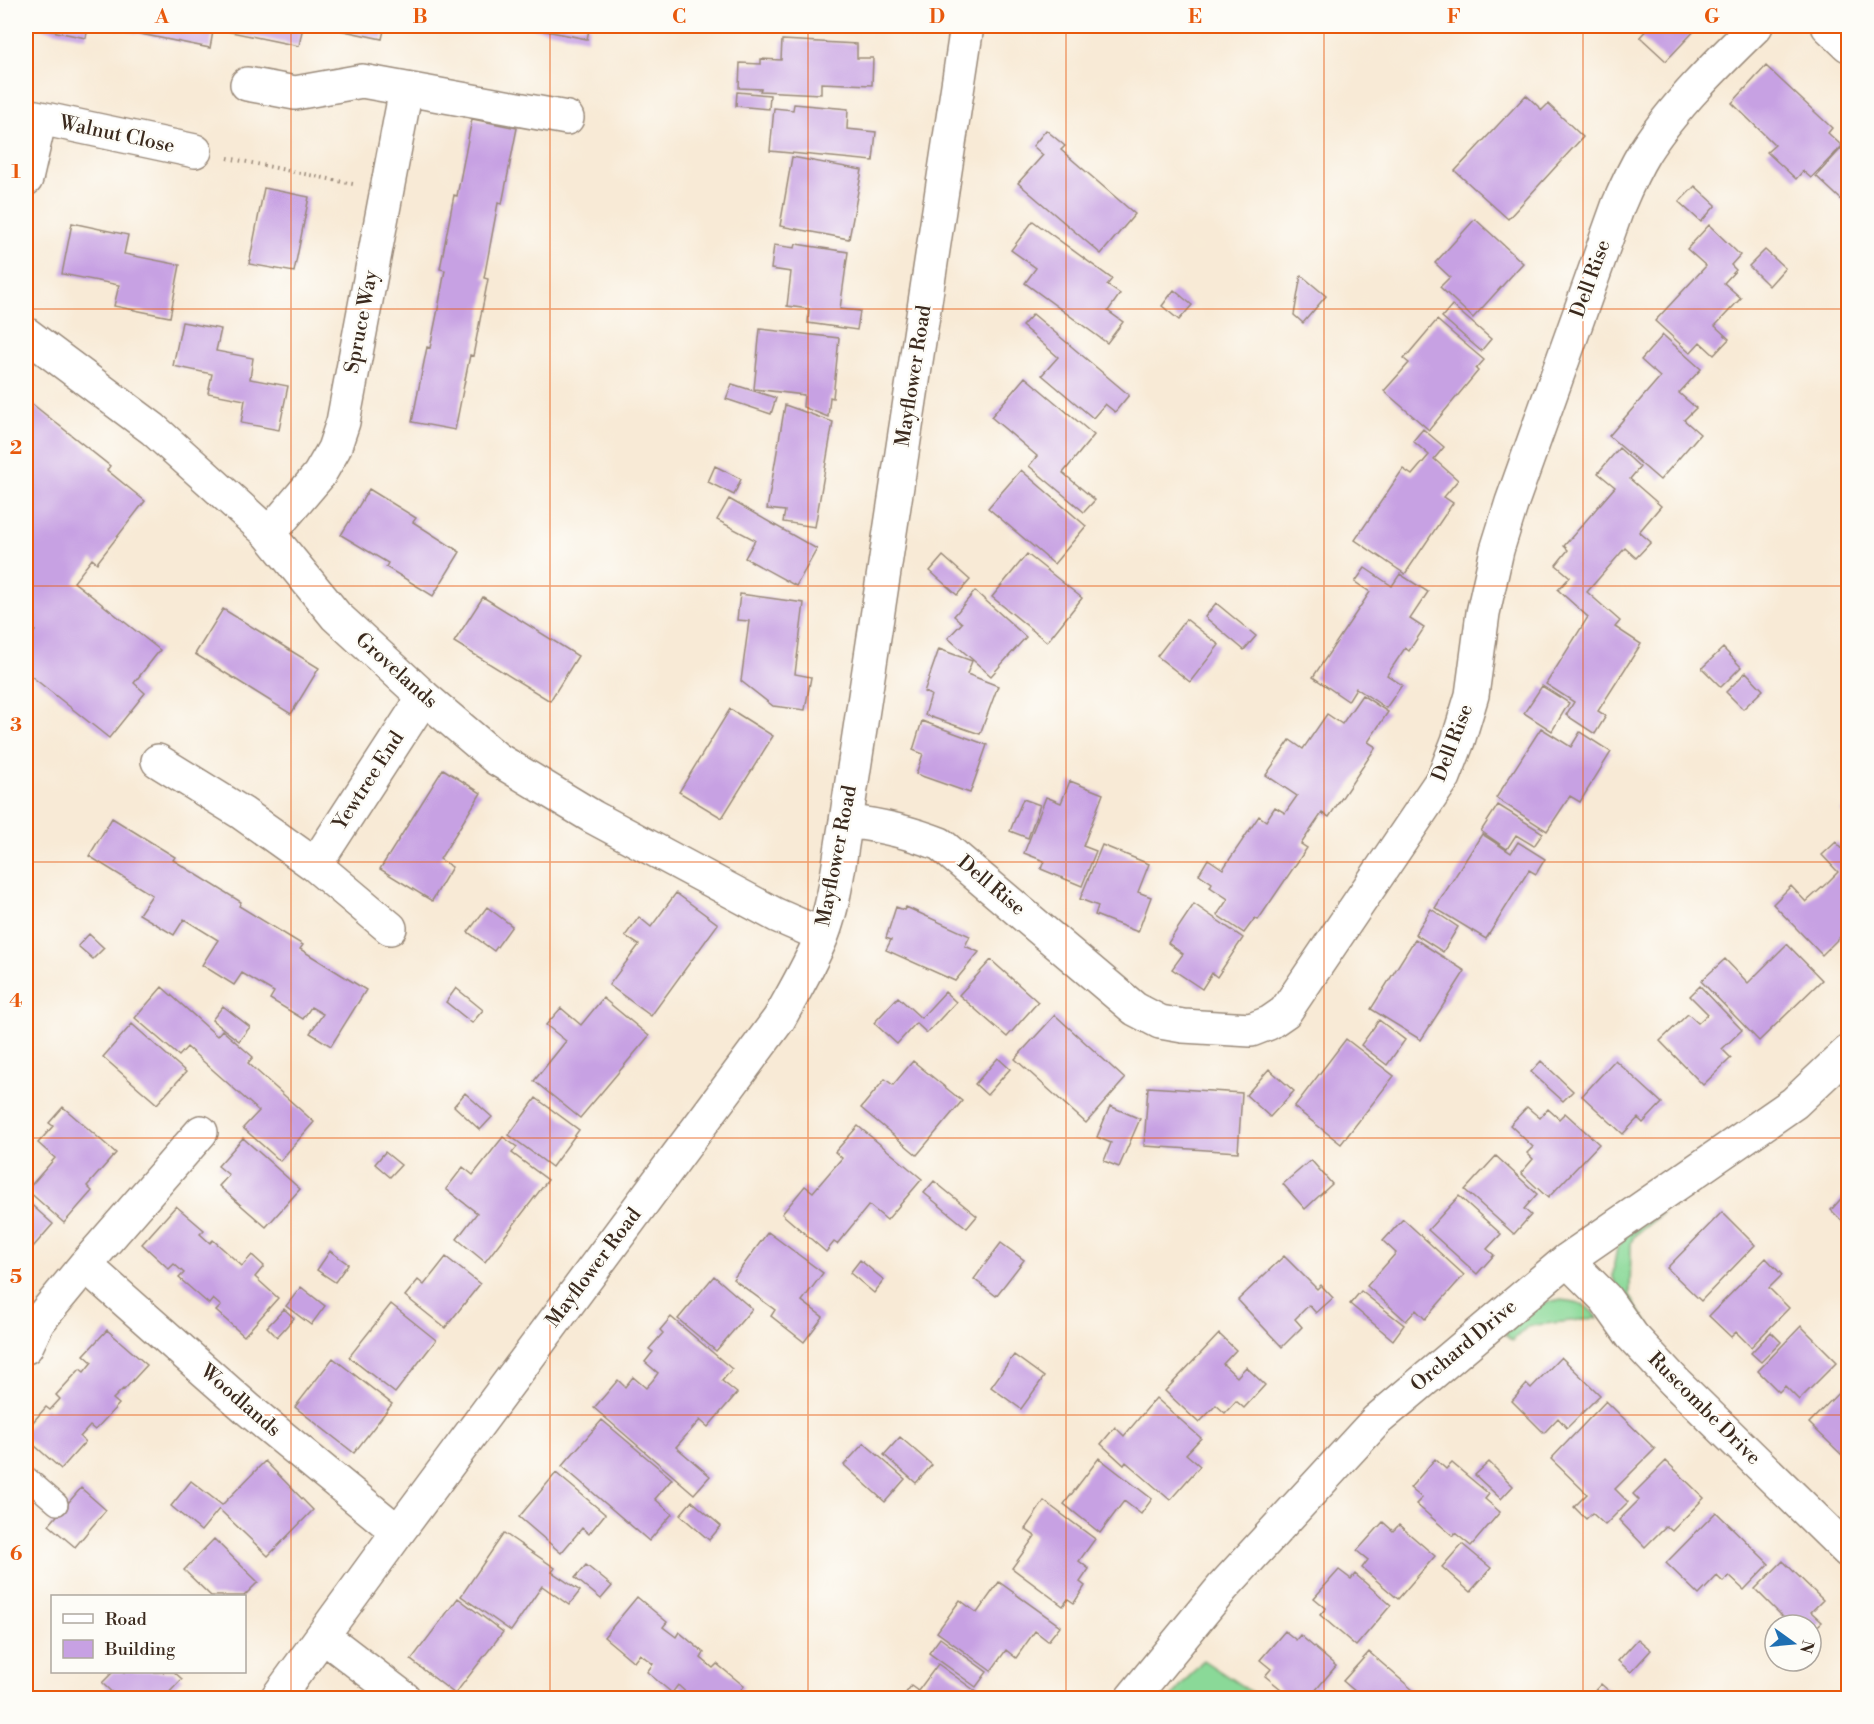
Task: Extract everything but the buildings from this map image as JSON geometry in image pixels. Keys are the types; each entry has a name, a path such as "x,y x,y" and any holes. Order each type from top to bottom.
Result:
{"street":[{"name":"Mayflower Road","path":"277,1698 779,1019 800,982 822,935 832,902 846,821 967,26"},
{"name":"Dell Rise","path":"846,821 898,831 940,844 1135,1009 1160,1022 1183,1026 1251,1030 1269,1023 1285,1012 1444,777 1472,695 1483,613 1497,550 1534,438 1631,176 1662,127 1756,26"},
{"path":"1828,26 1848,45"},
{"path":"247,84 295,93 362,81 567,118"},
{"name":"Spruce Way","path":"269,534 319,475 334,449 343,422 406,89"},
{"name":"Walnut Close","path":"26,179 33,117 195,151"},
{"name":"Grovelands","path":"26,334 153,429 269,534 336,616 424,697 497,759 593,817 776,915 822,935"},
{"name":"Yewtree End","path":"315,865 424,697"},
{"path":"158,761 242,813 315,865 390,928"},
{"name":"Orchard Drive","path":"1132,1698 1223,1587 1377,1420 1567,1260 1794,1103 1848,1052"},
{"path":"26,1347 38,1323 85,1265 201,1132"},
{"name":"Ruscombe Drive","path":"1567,1260 1605,1298 1632,1336 1674,1381 1848,1551"},
{"name":"Woodlands","path":"85,1265 249,1410 398,1532"},
{"path":"323,1636 404,1698"}],"lane":[{"path":"26,1476 57,1504"}],"path":[{"path":"195,151 387,191"}],"green space":[{"path":"1663,1213 1634,1236 1631,1243 1630,1295 1638,1310 1659,1337 1652,1339 1617,1289 1613,1277 1614,1264 1617,1248 1627,1234"},
{"path":"1557,1300 1580,1303 1597,1318 1528,1326 1512,1341 1505,1334 1535,1308"},
{"path":"1203,1660 1260,1698 1171,1698"}]}
